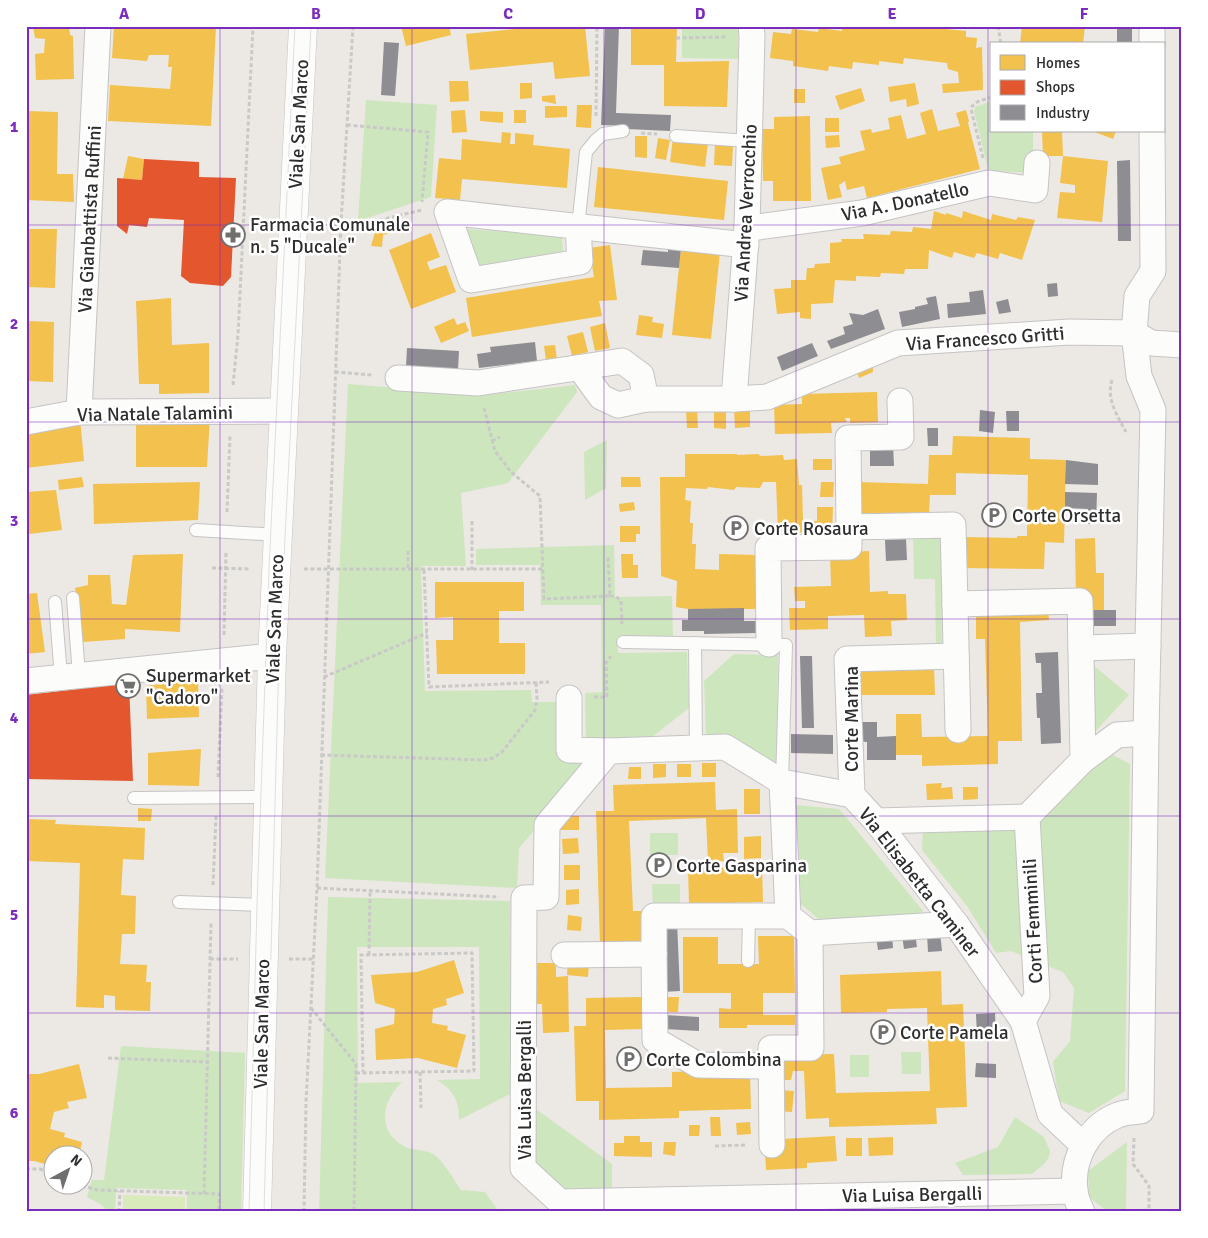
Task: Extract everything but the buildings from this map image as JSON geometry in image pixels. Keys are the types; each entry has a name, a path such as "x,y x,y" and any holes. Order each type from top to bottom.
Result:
{"street":[{"name":"Via Gianbattista Ruffini","path":"79,412 98,26"},
{"name":"Viale San Marco","path":"256,1212 272,656 303,26"},
{"path":"1152,26 1152,42"},
{"name":"Via Andrea Verrocchio","path":"734,399 746,235 752,31"},
{"path":"1078,1201 1075,1167 1083,1145 1098,1127 1118,1115 1138,1111 1153,410 1139,376 1134,333 1137,296 1153,271 1152,132"},
{"name":"Via A. Donatello","path":"447,212 578,227 746,235 758,228 862,213 989,183 1034,190 1037,163"},
{"path":"447,212 471,280 580,262 578,227"},
{"name":"Via Francesco Gritti","path":"580,368 601,397 618,405 646,399 767,397 898,343 1068,332 1134,333 1151,342 1182,345"},
{"path":"398,378 478,383 622,361 641,375 646,399"},
{"path":"769,644 768,548 849,547 848,438 901,437 900,401"},
{"name":"Via Natale Talamini","path":"26,422 79,412 284,411"},
{"path":"849,527 953,525 958,730"},
{"path":"954,604 1080,601 1083,760"},
{"path":"1081,648 1148,646"},
{"path":"26,681 272,656"},
{"name":"Corte Marina","path":"852,795 847,658 956,656"},
{"name":"Via Elisabetta Caminer","path":"561,690 569,750 609,751 725,747 782,782 852,795 876,821 956,924 1023,1021 1050,1114 1083,1145"},
{"path":"876,821 1027,817 1083,760 1117,735 1146,733"},
{"path":"524,898 546,897 547,825 609,751"},
{"path":"782,782 788,916"},
{"name":"Corti Femminili","path":"1023,1021 1036,996 1027,817"},
{"name":"Via Luisa Bergalli","path":"524,898 523,1168 560,1207 1078,1201"},
{"path":"810,934 811,1048 771,1057 698,1065 655,1040 654,916 788,916 810,934 956,924"},
{"path":"564,955 654,954"},
{"path":"771,1057 772,1145"}],"lane":[{"path":"578,227 586,152 603,134 623,131"},
{"path":"676,136 749,142"},
{"path":"196,530 278,535"},
{"path":"70,676 73,598"},
{"path":"55,602 70,676"},
{"path":"623,642 786,645 782,782"},
{"path":"695,643 696,748"},
{"path":"134,798 268,797"},
{"path":"179,902 265,905"},
{"path":"748,960 749,916"}],"path":[{"path":"204,1194 212,904 223,661 231,411 238,335 253,26"},
{"path":"304,1212 306,1102 317,888 327,569 341,223 353,26"},
{"path":"596,140 597,26"},
{"path":"998,26 1000,42"},
{"path":"676,38 752,31"},
{"path":"989,183 971,109 972,105 976,102 990,98"},
{"path":"347,125 428,132 422,210"},
{"path":"623,131 676,136"},
{"path":"341,223 360,225 422,210 447,212"},
{"path":"335,372 398,378"},
{"path":"424,570 429,687 536,682 561,690 608,696 606,662 623,642 621,601 615,596 544,598 540,496 511,472 495,451 478,383"},
{"path":"492,441 500,437"},
{"path":"472,521 472,570"},
{"path":"408,551 408,569"},
{"path":"608,557 610,596"},
{"path":"212,568 543,569"},
{"path":"324,677 427,633"},
{"path":"321,755 484,760 493,758 502,752 535,710 537,699 536,682"},
{"path":"537,699 561,690"},
{"path":"317,888 524,898"},
{"path":"369,955 370,891"},
{"path":"356,1073 474,1071 472,953 361,955 363,1072"},
{"path":"311,1008 356,1064 354,1212"},
{"path":"108,1058 207,1062"},
{"path":"420,1072 421,1108"},
{"path":"1138,1111 1133,1164 1149,1186 1149,1212"},
{"path":"715,1146 772,1145"},
{"path":"26,1169 42,1170"},
{"path":"92,1188 219,1194 219,1212"},
{"path":"119,1212 120,1191"}],"green space":[{"path":"682,26 738,26 738,59 682,58"},
{"path":"366,100 437,105 431,197 358,221"},
{"path":"990,102 990,132 1033,132 1033,173 993,171 989,173 974,111 975,107"},
{"path":"466,229 562,236 563,251 478,267"},
{"path":"348,384 485,395 575,385 577,392 508,483 461,493 466,566 421,566 425,691 531,690 532,702 560,702 564,757 598,756 519,848 517,888 325,878"},
{"path":"607,440 606,488 585,500 584,452"},
{"path":"913,531 941,531 942,651 936,651 935,579 914,579"},
{"path":"614,545 615,597 672,596 673,636 617,637 618,653 687,652 689,708 643,744 586,745 585,693 602,692 601,605 541,605 540,565 476,565 476,549"},
{"path":"734,654 778,655 776,767 706,739 704,681"},
{"path":"1093,665 1129,695 1093,734"},
{"path":"1109,753 1130,764 1125,1091 1089,1113 1059,1101 1053,1062 1070,1041 1074,988 1063,972 1047,966 1039,821"},
{"path":"795,805 839,809 923,911 915,919 822,922 801,904"},
{"path":"923,827 1015,830 1023,956 1011,951 996,953 967,906 922,850"},
{"path":"650,833 678,833 678,855 650,855"},
{"path":"652,884 680,884 680,906 653,906"},
{"path":"328,897 510,901 510,1094 459,1120 457,1101 448,1088 437,1080 480,1079 479,947 357,947 358,1083 402,1082 390,1097 387,1106 385,1114 388,1131 402,1145 411,1149 426,1151 438,1158 461,1190 485,1192 499,1212 319,1212"},
{"path":"121,1046 245,1053 241,1212 187,1212 187,1190 116,1188 115,1212 108,1212 102,1205 87,1197 92,1196 92,1180 104,1180"},
{"path":"901,1052 921,1052 921,1074 902,1074"},
{"path":"850,1055 869,1055 869,1077 850,1077"},
{"path":"533,1107 612,1164 612,1189 564,1190 534,1162"},
{"path":"1015,1117 1044,1137 1050,1151 1049,1157 1044,1164 1032,1174 963,1175 955,1163 998,1147"},
{"path":"1127,1142 1126,1212 1108,1212 1089,1197 1088,1171"},
{"path":"123,1195 185,1197 185,1212 123,1212"}],"tram line":[{"path":"249,1212 257,905 269,569 295,26"},
{"path":"264,1212 279,656 311,26"}],"place":[{"name":"Farmacia Comunale n. 5 \"Ducale\"","path":"233,235"},
{"name":"Corte Orsetta","path":"994,515"},
{"name":"Corte Rosaura","path":"736,528"},
{"name":"Supermarket \"Cadoro\"","path":"128,686"},
{"name":"Corte Gasparina","path":"659,865"},
{"name":"Corte Pamela","path":"883,1032"},
{"name":"Corte Colombina","path":"629,1059"}]}
